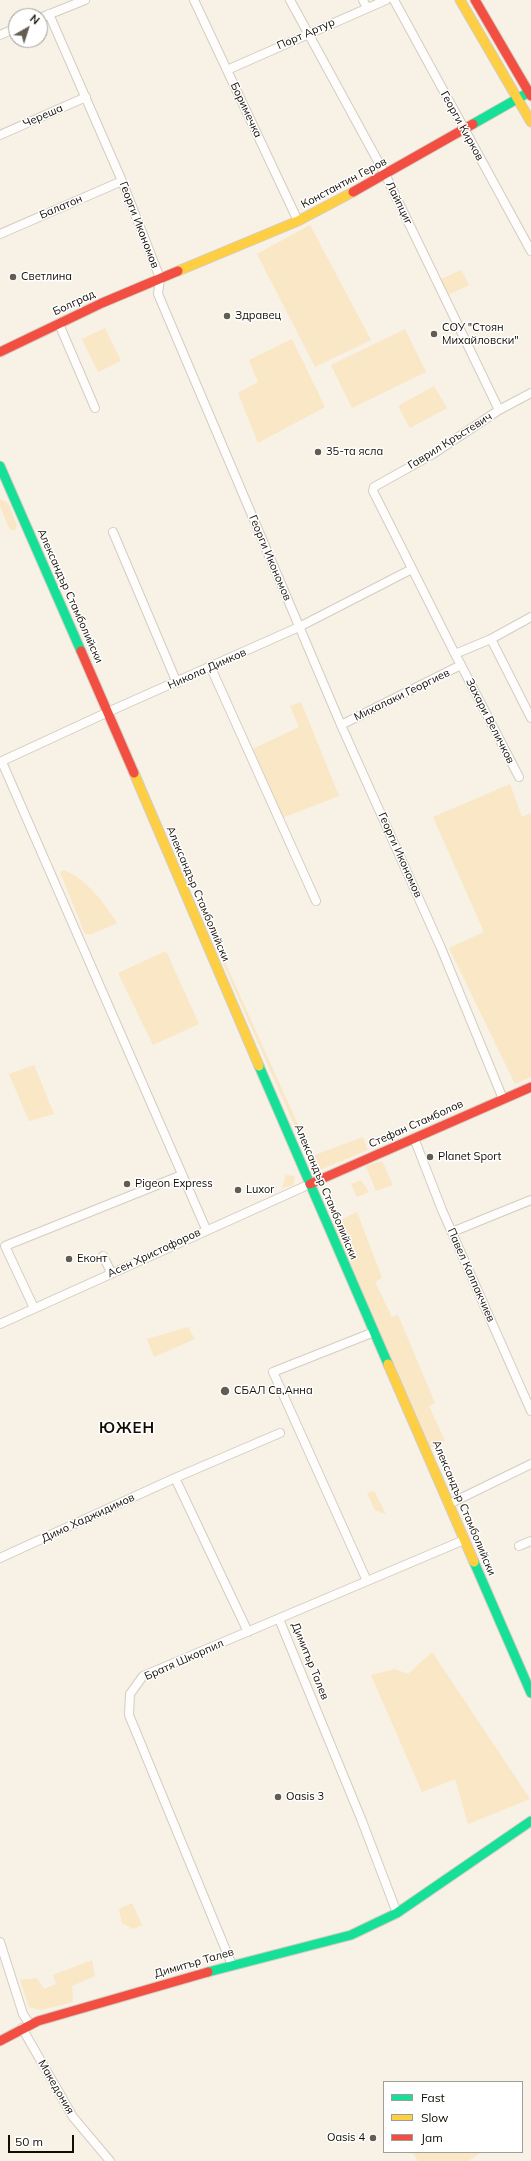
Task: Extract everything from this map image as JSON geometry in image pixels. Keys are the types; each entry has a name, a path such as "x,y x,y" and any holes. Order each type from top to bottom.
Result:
{"street":[{"path":"49,14 85,0"},
{"name":"Боримечка","path":"194,0 298,221"},
{"name":"Лайпциг","path":"290,0 307,34 385,174 499,410"},
{"path":"363,0 367,8"},
{"name":"Порт Артур","path":"227,70 386,0"},
{"name":"Георги Кирков","path":"394,0 531,251"},
{"path":"460,0 531,122"},
{"path":"475,0 530,93"},
{"name":"Георги Икономов","path":"49,14 122,181 160,278 158,294 341,725 433,930 504,1099"},
{"name":"Константин Геров","path":"160,278 213,258 298,221 464,130 517,98 530,93"},
{"name":"Череша","path":"0,135 86,97"},
{"name":"Балатон","path":"0,234 122,181"},
{"name":"Болград","path":"0,352 160,278"},
{"path":"59,324 95,408"},
{"name":"Гаврил Кръстевич","path":"412,569 373,491 378,484 433,454 499,410 531,393"},
{"name":"Александър Стамболийски","path":"0,466 108,712 210,955 531,1693"},
{"path":"113,532 177,683"},
{"path":"412,569 455,654"},
{"name":"Никола Димков","path":"1,762 108,712 211,668 300,627 412,569"},
{"name":"Михалаки Георгиев","path":"341,725 461,665 455,654 491,639 531,617"},
{"path":"491,639 531,718"},
{"name":"Захари Величков","path":"461,665 519,777"},
{"path":"211,668 316,901"},
{"path":"1,762 206,1229"},
{"name":"Стефан Стамболов","path":"310,1184 531,1087"},
{"name":"Павел Калпакчиев","path":"414,1138 452,1232 531,1411"},
{"path":"34,1308 5,1246 182,1175"},
{"name":"Асен Христофоров","path":"0,1324 206,1229 310,1184"},
{"path":"452,1232 531,1200"},
{"path":"103,1256 110,1270 109,1274"},
{"path":"367,1581 273,1372 374,1332"},
{"name":"Димо Хаджидимов","path":"0,1558 175,1478 280,1433"},
{"path":"449,1504 531,1464"},
{"path":"175,1478 248,1632"},
{"name":"Братя Шкорпил","path":"232,1965 128,1715 130,1694 143,1676 464,1540"},
{"path":"519,1546 531,1541"},
{"name":"Димитър Талев","path":"280,1619 362,1820 397,1913"},
{"name":"Димитър Талев","path":"0,2041 26,2026 232,1965 351,1935 397,1913 531,1821"},
{"name":"Македония","path":"0,1942 26,2026 73,2117 110,2161"}],"shaded area":[{"path":"310,225 371,340 315,367 257,254"},
{"path":"461,270 469,285 444,297 437,281"},
{"path":"105,328 121,361 98,372 82,339"},
{"path":"405,329 426,372 352,408 331,365"},
{"path":"292,339 325,407 258,443 238,393 258,382 249,360"},
{"path":"434,386 447,408 410,428 398,406"},
{"path":"0,499 8,503 17,525 15,530 10,530 0,506"},
{"path":"301,702 339,796 282,818 253,749 299,727 290,706"},
{"path":"510,784 522,817 531,813 531,1077 515,1084 449,948 484,932 433,817"},
{"path":"64,870 72,874 94,892 117,923 92,934 85,934 60,872"},
{"path":"166,951 199,1024 153,1045 118,973"},
{"path":"224,960 312,1156 363,1137 368,1150 315,1172 222,961"},
{"path":"34,1065 54,1114 29,1121 9,1074"},
{"path":"382,1161 393,1185 376,1191 366,1166"},
{"path":"286,1175 295,1176 293,1185 282,1188"},
{"path":"361,1180 369,1192 357,1197 351,1184"},
{"path":"357,1212 382,1278 375,1282 392,1317 398,1315 435,1403 429,1406 445,1441 428,1449 332,1224"},
{"path":"188,1327 195,1339 154,1357 147,1339"},
{"path":"374,1491 386,1514 375,1510 367,1493"},
{"path":"432,1652 530,1799 468,1824 455,1779 422,1792 371,1675 395,1669 408,1674"},
{"path":"132,1903 142,1925 133,1929 122,1923 119,1909"},
{"path":"92,1960 95,1976 72,1986 73,2002 41,2010 29,2007 20,1980 37,1978 44,1989 56,1984 53,1975"},
{"path":"413,2153 480,2153 468,2161 418,2161"}],"traffic: fast":[{"path":"473,124 531,91"},
{"path":"0,466 81,651"},
{"path":"259,1066 388,1364"},
{"path":"474,1562 531,1693"},
{"path":"208,1972 351,1935 397,1913 531,1821"}],"traffic: slow":[{"path":"460,0 531,122"},
{"path":"178,271 298,221 353,192"},
{"path":"134,773 259,1066"},
{"path":"388,1364 474,1562"}],"traffic: jam":[{"path":"475,0 531,96"},
{"path":"353,192 473,124"},
{"path":"0,352 102,303 178,271"},
{"path":"81,651 134,773"},
{"path":"310,1184 531,1087"},
{"path":"0,2041 38,2021 208,1972"}],"place":[{"name":"Светлина","path":"13,277"},
{"name":"Здравец","path":"227,316"},
{"name":"СОУ \"Стоян Михайловски\"","path":"434,334"},
{"name":"35-та ясла","path":"318,452"},
{"name":"Planet Sport","path":"430,1157"},
{"name":"Pigeon Express","path":"127,1184"},
{"name":"Luxor","path":"238,1190"},
{"name":"Еконт","path":"69,1259"},
{"name":"СБАЛ Св,Анна","path":"225,1391"},
{"name":"Oasis 3","path":"278,1797"},
{"name":"Oasis 4","path":"373,2138"}],"district":[{"name":"ЮЖЕН","path":"127,1428"}]}
